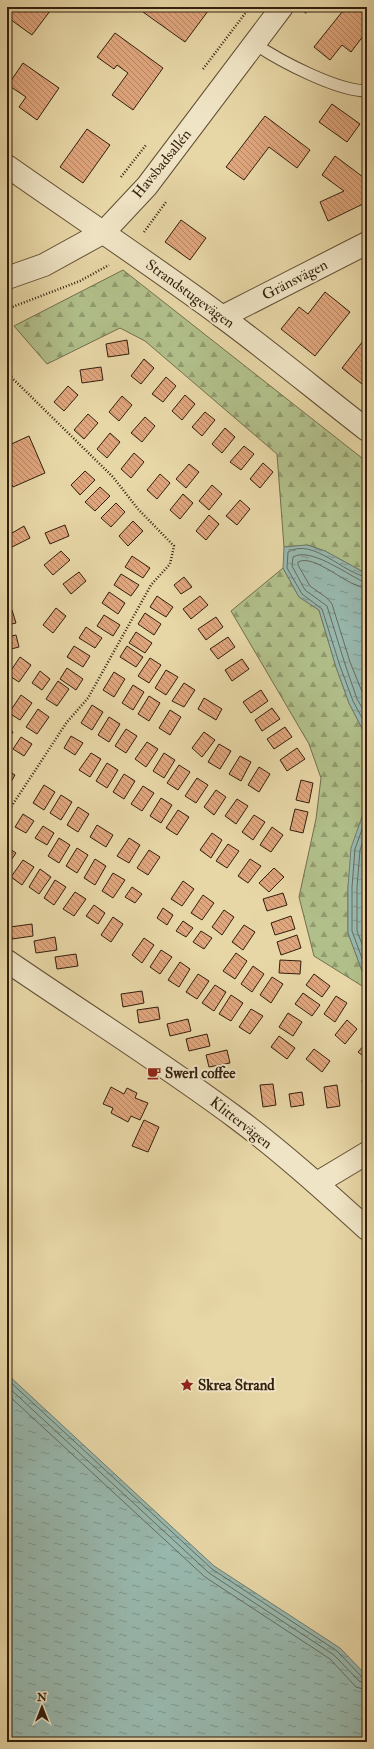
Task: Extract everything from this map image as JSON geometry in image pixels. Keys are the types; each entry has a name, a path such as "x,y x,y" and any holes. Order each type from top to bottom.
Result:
{"street":[{"name":"Havsbadsallén","path":"7,278 44,265 104,232 147,186 282,7"},
{"name":"Strandstugevägen","path":"7,166 104,232 222,317 367,430"},
{"name":"Gränsvägen","path":"222,317 367,243"},
{"name":"Klittervägen","path":"7,961 179,1076 236,1118 317,1183 367,1229"},
{"path":"317,1183 367,1153"}],"lane":[{"path":"255,44 273,56 310,74 341,85 367,91"}],"path":[{"path":"199,75 250,7"},
{"path":"120,178 148,143"},
{"path":"7,373 114,477 138,509 174,546 170,564 151,586 88,698 67,722 7,813"}],"green space":[{"path":"123,270 367,462 367,574 325,551 308,545 284,547 277,454 145,341 120,328 47,364 14,326"},
{"path":"283,568 299,597 319,610 336,667 349,703 367,738 367,797 348,887 348,933 364,976 367,979 367,989 314,956 299,897 316,819 321,778 309,744 231,611"}],"water":[{"path":"307,545 325,551 367,574 367,738 349,703 336,667 319,610 299,597 283,568 284,547"},
{"path":"367,797 367,979 364,976 348,933 348,887 351,848 364,811"},
{"path":"7,1374 214,1566 340,1648 367,1676 367,1742 7,1742"}],"building":[{"path":"7,7 53,7 32,35 7,17"},
{"path":"146,7 211,7 185,42 143,12"},
{"path":"346,7 364,7 367,9 367,31 351,52 342,45 330,60 314,47"},
{"path":"115,33 163,68 133,110 112,95 128,73 117,65 114,69 97,57"},
{"path":"23,63 59,88 37,120 19,107 26,97 8,85"},
{"path":"332,104 360,124 347,142 319,122"},
{"path":"265,116 310,150 297,168 269,147 244,180 226,167"},
{"path":"87,129 110,145 83,183 60,167"},
{"path":"335,156 367,180 367,202 328,221 320,202 344,191 322,175"},
{"path":"181,220 206,238 190,260 165,242"},
{"path":"325,292 350,312 315,356 281,329 299,307 308,314"},
{"path":"367,336 367,388 342,368"},
{"path":"127,340 129,354 108,357 106,344"},
{"path":"144,359 154,368 141,384 131,376"},
{"path":"101,367 103,380 82,383 80,370"},
{"path":"166,377 176,386 163,402 152,394"},
{"path":"68,386 78,395 64,411 54,402"},
{"path":"185,395 195,404 182,420 172,411"},
{"path":"122,396 132,405 119,421 109,412"},
{"path":"205,412 215,420 202,436 192,427"},
{"path":"88,414 98,423 84,439 74,430"},
{"path":"145,417 155,426 142,442 131,433"},
{"path":"225,428 235,437 222,453 212,444"},
{"path":"110,433 120,442 107,458 97,449"},
{"path":"29,436 45,473 13,487 10,481 7,482 7,446"},
{"path":"244,446 254,454 241,470 230,462"},
{"path":"134,453 144,462 131,478 121,469"},
{"path":"263,463 273,472 260,488 250,479"},
{"path":"189,464 199,472 186,488 176,479"},
{"path":"85,471 95,480 80,495 71,485"},
{"path":"160,474 170,483 157,499 147,490"},
{"path":"212,485 222,494 209,510 199,501"},
{"path":"100,487 110,496 95,511 85,502"},
{"path":"183,494 193,503 180,519 170,510"},
{"path":"240,500 250,509 237,525 226,516"},
{"path":"116,503 125,512 111,527 101,518"},
{"path":"209,515 219,524 206,540 196,531"},
{"path":"133,521 143,531 128,546 119,536"},
{"path":"65,525 69,536 50,544 45,533"},
{"path":"24,526 30,538 12,547 7,536"},
{"path":"61,551 70,560 53,575 44,565"},
{"path":"132,556 150,568 143,578 125,567"},
{"path":"79,572 86,581 71,594 63,584"},
{"path":"121,574 139,585 131,596 114,585"},
{"path":"184,577 192,587 181,594 174,585"},
{"path":"7,590 10,602 7,603"},
{"path":"109,592 125,603 118,614 102,603"},
{"path":"157,596 173,607 166,617 150,607"},
{"path":"200,596 208,605 191,619 183,609"},
{"path":"56,608 66,616 53,633 43,625"},
{"path":"12,610 16,623 7,625 7,612"},
{"path":"145,613 161,624 154,635 138,624"},
{"path":"104,615 120,625 113,636 97,626"},
{"path":"216,617 223,627 206,640 198,629"},
{"path":"86,627 102,638 95,648 79,638"},
{"path":"136,632 152,643 145,653 129,643"},
{"path":"16,635 19,647 7,650 7,637"},
{"path":"228,637 235,647 218,659 210,649"},
{"path":"74,646 90,656 83,667 67,657"},
{"path":"127,646 143,657 136,667 120,657"},
{"path":"20,657 31,665 19,682 8,675"},
{"path":"150,658 161,665 149,683 138,676"},
{"path":"242,659 249,669 232,681 225,670"},
{"path":"67,668 83,679 76,690 60,679"},
{"path":"166,670 178,677 166,695 155,688"},
{"path":"40,671 50,679 42,690 32,683"},
{"path":"114,672 125,679 114,697 103,690"},
{"path":"58,681 69,689 57,706 46,699"},
{"path":"184,683 195,690 184,707 172,701"},
{"path":"133,685 144,692 133,710 122,703"},
{"path":"261,690 268,701 251,713 243,702"},
{"path":"21,695 32,703 20,720 9,713"},
{"path":"149,696 160,703 149,721 138,714"},
{"path":"204,698 222,709 216,720 198,709"},
{"path":"92,705 103,712 92,730 81,723"},
{"path":"272,708 280,719 262,731 255,720"},
{"path":"38,709 49,717 37,734 26,727"},
{"path":"170,710 181,717 170,735 159,728"},
{"path":"109,717 120,724 109,742 98,735"},
{"path":"285,727 292,737 274,749 267,739"},
{"path":"7,728 13,732 7,742"},
{"path":"126,729 137,736 126,753 115,746"},
{"path":"204,732 215,740 202,757 192,748"},
{"path":"71,736 83,743 75,755 64,748"},
{"path":"21,737 32,744 24,756 13,749"},
{"path":"147,742 158,749 146,767 135,759"},
{"path":"219,744 231,751 220,769 208,762"},
{"path":"297,748 305,759 287,771 280,760"},
{"path":"91,753 101,759 90,777 79,770"},
{"path":"164,753 175,760 164,778 153,771"},
{"path":"240,756 251,762 241,781 229,774"},
{"path":"107,763 118,770 107,788 96,781"},
{"path":"179,765 190,772 178,790 167,783"},
{"path":"259,767 270,774 259,792 248,785"},
{"path":"7,770 15,775 8,787 7,786"},
{"path":"124,774 135,781 124,799 113,792"},
{"path":"197,778 208,785 196,803 185,796"},
{"path":"301,780 313,783 309,803 296,800"},
{"path":"44,785 55,792 44,810 33,803"},
{"path":"143,786 154,793 142,811 131,804"},
{"path":"216,790 226,797 214,815 204,807"},
{"path":"61,795 72,802 61,820 50,813"},
{"path":"161,798 172,805 161,823 150,816"},
{"path":"237,799 248,806 236,824 225,816"},
{"path":"78,807 89,814 78,832 67,825"},
{"path":"295,809 308,812 303,833 290,830"},
{"path":"178,810 189,817 177,835 166,828"},
{"path":"23,814 34,821 26,833 15,827"},
{"path":"254,815 265,822 253,840 242,832"},
{"path":"97,825 113,835 106,847 90,837"},
{"path":"43,826 54,833 47,845 35,838"},
{"path":"272,827 283,835 271,852 260,845"},
{"path":"212,833 222,840 211,858 200,850"},
{"path":"59,838 70,845 59,863 48,856"},
{"path":"129,838 140,845 129,863 117,856"},
{"path":"228,844 239,851 227,868 216,861"},
{"path":"7,847 16,853 7,866"},
{"path":"77,848 88,855 77,873 66,866"},
{"path":"149,850 160,857 148,875 137,868"},
{"path":"95,859 106,866 95,885 84,878"},
{"path":"250,859 261,866 248,883 238,876"},
{"path":"23,860 34,867 22,885 11,877"},
{"path":"274,868 284,877 269,892 259,883"},
{"path":"40,869 51,877 39,894 29,887"},
{"path":"113,873 125,880 113,898 102,891"},
{"path":"55,880 66,887 54,905 44,898"},
{"path":"183,881 194,889 182,906 171,899"},
{"path":"132,887 142,894 135,903 125,897"},
{"path":"75,892 86,899 74,916 63,909"},
{"path":"283,893 287,905 267,911 263,899"},
{"path":"203,895 214,903 202,920 191,913"},
{"path":"94,905 105,913 98,924 86,916"},
{"path":"163,908 173,915 167,925 157,918"},
{"path":"8,909 10,921 7,921"},
{"path":"224,910 234,917 222,935 212,927"},
{"path":"291,916 295,929 275,935 271,923"},
{"path":"113,917 123,924 111,942 101,935"},
{"path":"183,921 193,928 186,937 176,931"},
{"path":"32,924 33,936 12,939 10,927"},
{"path":"244,925 255,932 243,950 232,942"},
{"path":"201,931 212,938 204,949 193,942"},
{"path":"297,935 301,948 281,955 277,942"},
{"path":"55,937 57,950 36,953 34,941"},
{"path":"144,938 154,945 142,963 132,955"},
{"path":"161,950 172,957 160,974 150,967"},
{"path":"236,953 247,961 235,979 223,971"},
{"path":"76,954 78,966 57,969 55,957"},
{"path":"280,960 301,961 300,974 279,973"},
{"path":"180,962 190,969 179,987 168,980"},
{"path":"253,966 264,974 252,992 241,984"},
{"path":"198,974 209,981 197,999 186,992"},
{"path":"314,974 330,986 322,997 306,985"},
{"path":"272,977 283,984 271,1003 260,995"},
{"path":"215,985 226,992 214,1011 202,1003"},
{"path":"142,991 144,1003 123,1007 121,994"},
{"path":"303,993 320,1005 312,1016 295,1004"},
{"path":"231,995 243,1003 231,1021 219,1014"},
{"path":"336,996 347,1003 335,1022 324,1014"},
{"path":"158,1007 160,1019 139,1023 137,1010"},
{"path":"251,1009 263,1016 250,1034 239,1027"},
{"path":"288,1013 302,1022 293,1036 279,1027"},
{"path":"188,1019 191,1031 170,1036 167,1024"},
{"path":"347,1020 357,1029 345,1044 335,1035"},
{"path":"207,1034 210,1046 189,1051 186,1039"},
{"path":"279,1036 295,1048 287,1059 271,1047"},
{"path":"367,1042 367,1059 358,1052"},
{"path":"314,1049 330,1061 322,1072 306,1059"},
{"path":"227,1050 230,1063 209,1067 206,1055"},
{"path":"367,1079 367,1101 365,1101 362,1080"},
{"path":"273,1084 276,1105 263,1107 260,1085"},
{"path":"337,1085 340,1106 327,1108 324,1087"},
{"path":"111,1087 124,1094 127,1088 137,1093 135,1098 148,1103 140,1120 131,1116 128,1122 111,1113 113,1108 103,1104"},
{"path":"302,1092 304,1105 291,1107 289,1094"},
{"path":"144,1120 159,1127 148,1152 132,1146"}],"place":[{"name":"Swerl coffee","path":"154,1073"},
{"name":"Skrea Strand","path":"187,1385"}]}
